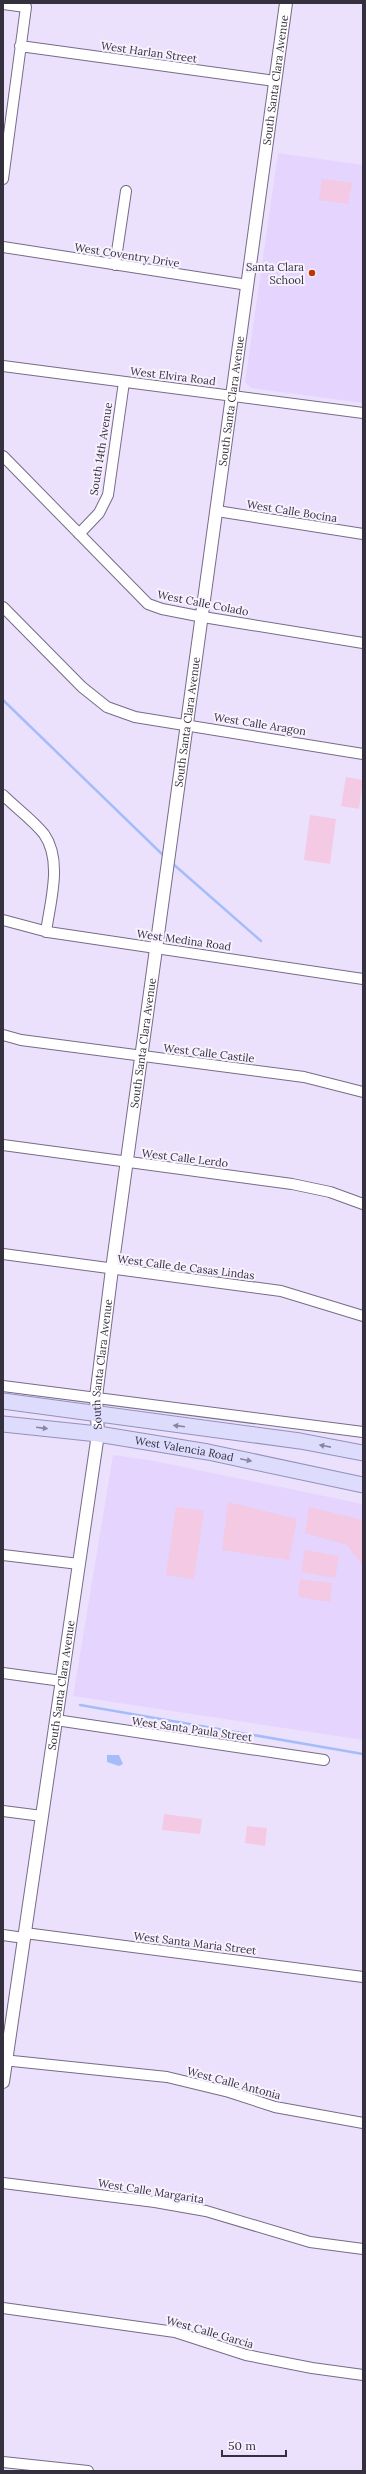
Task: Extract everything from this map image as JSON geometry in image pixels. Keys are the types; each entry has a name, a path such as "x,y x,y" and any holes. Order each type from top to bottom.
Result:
{"main road":[{"name":"West Valencia Road","path":"3,1401 97,1415 300,1441 363,1453"},
{"name":"West Valencia Road","path":"3,1424 98,1434 208,1452 363,1485"}],"street":[{"name":"South Santa Clara Avenue","path":"3,2082 5,2060 98,1434 96,1397 112,1269 158,948 286,3"},
{"path":"3,4 26,7 8,108 3,179"},
{"name":"West Harlan Street","path":"20,46 275,81"},
{"path":"116,265 126,191"},
{"name":"West Coventry Drive","path":"3,247 248,285"},
{"name":"West Elvira Road","path":"3,366 363,413"},
{"name":"South 14th Avenue","path":"79,534 99,513 108,495 124,382"},
{"name":"West Calle Colado","path":"3,456 148,604 162,609 203,617 363,643"},
{"name":"West Calle Bocina","path":"217,511 363,534"},
{"name":"West Calle Aragon","path":"3,606 82,687 107,707 132,716 363,754"},
{"path":"3,795 44,834 52,850 54,874 46,932"},
{"name":"West Medina Road","path":"3,920 46,932 363,979"},
{"name":"West Calle Castile","path":"3,1035 20,1040 304,1077 363,1092"},
{"name":"West Calle Lerdo","path":"3,1144 128,1163 292,1184 330,1192 363,1204"},
{"name":"West Calle de Casas Lindas","path":"3,1254 281,1291 363,1316"},
{"path":"3,1386 363,1432"},
{"path":"3,1555 79,1564"},
{"path":"3,1673 62,1681"},
{"name":"West Santa Paula Street","path":"56,1720 324,1760"},
{"path":"3,1811 42,1816"},
{"name":"West Santa Maria Street","path":"3,1935 24,1935 363,1977"},
{"name":"West Calle Antonia","path":"5,2060 167,2077 228,2092 275,2107 363,2123"},
{"name":"West Calle Margarita","path":"3,2183 162,2203 206,2211 310,2242 363,2249"},
{"name":"West Calle Garcia","path":"3,2308 175,2332 246,2355 312,2368 363,2374"},
{"path":"3,2462 88,2471"}],"shaded area":[{"name":"Santa Clara School","path":"278,153 363,165 363,403 251,388 245,382"},
{"path":"322,179 352,183 348,204 319,200"},
{"path":"346,777 363,780 359,809 341,806"},
{"path":"310,815 336,819 330,864 304,860"},
{"path":"113,1455 149,1460 363,1504 363,1740 73,1696"},
{"path":"228,1502 297,1519 289,1560 222,1550"},
{"path":"176,1507 204,1511 194,1579 166,1575"},
{"path":"309,1507 363,1520 363,1566 347,1545 305,1533"},
{"path":"305,1550 339,1556 335,1578 301,1572"},
{"path":"300,1579 332,1583 330,1602 298,1597"},
{"path":"164,1814 202,1819 200,1834 162,1830"},
{"path":"247,1826 267,1828 265,1846 245,1843"}],"water":[{"path":"107,1755 119,1755 123,1764 119,1766 107,1762"}],"waterway":[{"path":"3,700 165,857"},
{"path":"172,863 261,941"},
{"path":"80,1705 363,1754"}],"place":[{"name":"Santa Clara School","path":"312,273"}]}
